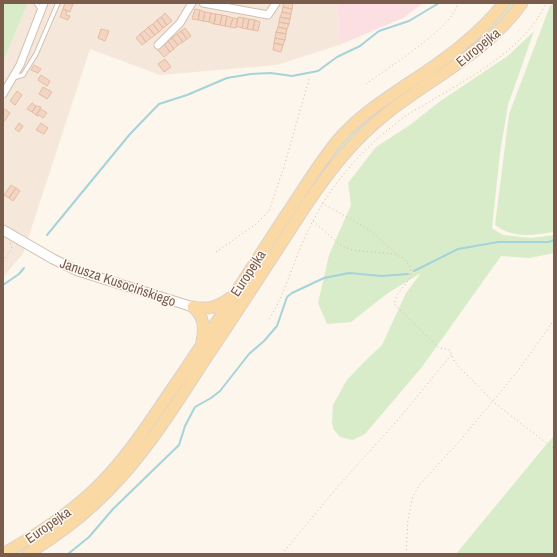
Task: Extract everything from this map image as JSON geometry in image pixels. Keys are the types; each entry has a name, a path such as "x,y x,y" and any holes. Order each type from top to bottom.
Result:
{"main road":[{"name":"Europejka","path":"3,554 36,535 67,513 96,488 122,459 147,427 202,345 305,185 338,139 355,122 375,106 460,47 486,24 504,3"},
{"name":"Europejka","path":"27,554 51,540 84,514 117,482 137,458 170,412 309,201 348,150 386,114 461,63 489,41 502,28 522,3"},
{"path":"193,307 212,308 224,303 234,295"},
{"path":"193,307 203,320 204,330 202,345"}],"street":[{"path":"158,44 180,23 192,3"},
{"path":"203,3 268,15 276,3"},
{"path":"3,94 20,65 42,6"},
{"name":"Janusza Kusocińskiego","path":"3,230 53,259 78,271 193,307"}],"lane":[{"path":"36,3 42,6"},
{"path":"12,78 23,75 36,54 58,3"}],"path":[{"path":"366,84 418,47 442,26 457,9 458,3"},
{"path":"269,319 281,296 302,243 322,203 348,168 368,148 404,117 484,69 504,53 533,26 546,3"},
{"path":"216,252 263,218 269,211 277,189 310,76"},
{"path":"322,203 368,229 399,256 404,258 411,268 410,278 397,295 394,304 439,348 450,350 453,359 458,366 493,401 554,449"},
{"path":"313,221 339,244 352,250 399,256"},
{"path":"3,262 12,249 10,243 6,240"},
{"path":"406,554 408,519 412,496 420,484 458,443 517,372 554,320"},
{"path":"282,554 339,485 397,421 452,354"}],"shaded area":[{"path":"26,3 338,3 339,45 277,65 160,75 90,49 23,254 3,277 3,62 27,5"},
{"path":"338,3 423,3 403,18 339,45"}],"green space":[{"path":"3,3 26,3 27,5 3,62"},
{"path":"508,3 517,3 487,37 370,122 150,433 118,474 68,521 18,554 12,554 99,490 320,171 351,132"},
{"path":"554,3 554,232 531,235 516,234 495,225 509,114 550,6"},
{"path":"534,31 508,105 500,153 492,228 503,235 531,238 554,235 554,253 529,258 501,256 422,367 365,434 353,440 340,437 334,430 332,423 333,405 347,380 382,345 406,293 421,273 388,293 351,322 327,324 318,303 329,255 351,205 348,183 376,147 410,125 439,102 509,55"},
{"path":"554,436 554,554 456,554 545,446"}],"building":[{"path":"65,3 73,4 70,12 63,9"},
{"path":"283,3 293,3 292,9 283,7"},
{"path":"283,7 292,9 291,14 282,12"},
{"path":"63,9 67,11 66,15 70,16 68,20 60,17"},
{"path":"195,9 200,10 198,20 192,19"},
{"path":"200,10 205,12 203,21 198,20"},
{"path":"205,12 211,13 209,22 203,21"},
{"path":"282,12 291,14 290,19 280,17"},
{"path":"165,13 172,21 167,25 161,17"},
{"path":"211,13 216,14 214,24 209,22"},
{"path":"216,14 222,15 220,25 214,24"},
{"path":"222,15 227,16 225,26 220,25"},
{"path":"227,16 233,18 230,27 225,26"},
{"path":"161,17 167,25 163,28 157,20"},
{"path":"238,17 244,18 242,28 236,26"},
{"path":"280,17 290,19 289,24 279,22"},
{"path":"233,18 238,19 236,28 230,27"},
{"path":"244,18 249,19 247,29 242,28"},
{"path":"249,19 255,20 253,30 247,29"},
{"path":"157,20 163,28 159,32 153,24"},
{"path":"255,20 260,22 258,31 253,30"},
{"path":"279,22 289,24 287,29 278,27"},
{"path":"153,24 159,32 155,35 148,27"},
{"path":"148,27 155,35 151,38 144,31"},
{"path":"278,27 287,29 286,34 276,32"},
{"path":"185,28 191,36 187,39 181,31"},
{"path":"101,29 109,31 105,41 98,38"},
{"path":"144,31 151,38 146,42 140,34"},
{"path":"181,31 187,39 183,42 177,34"},
{"path":"276,32 286,34 285,40 275,38"},
{"path":"140,34 146,42 142,45 136,38"},
{"path":"177,34 183,42 178,45 172,38"},
{"path":"172,38 178,45 174,49 168,41"},
{"path":"275,38 285,40 283,45 274,43"},
{"path":"168,41 174,49 170,52 164,44"},
{"path":"274,43 283,45 281,52 273,50"},
{"path":"164,44 170,52 164,57 157,49"},
{"path":"165,59 171,67 164,72 158,64"},
{"path":"34,65 41,69 38,73 31,70"},
{"path":"41,75 50,81 47,86 38,80"},
{"path":"43,87 52,92 47,99 39,94"},
{"path":"17,91 22,95 15,105 10,101"},
{"path":"32,103 36,106 32,112 27,109"},
{"path":"36,106 41,107 36,115 32,112"},
{"path":"5,109 10,113 3,123 3,111"},
{"path":"41,109 47,113 43,118 36,115"},
{"path":"19,123 23,126 19,132 15,129"},
{"path":"41,123 48,128 44,134 36,130"},
{"path":"11,185 16,188 9,198 4,195"},
{"path":"16,188 20,191 13,201 9,198"}],"waterway":[{"path":"47,235 130,134 159,104 187,95 227,78 251,74 271,73 292,76 318,71 337,57 360,46 379,31 409,21 439,3"},
{"path":"414,271 458,249 498,242 549,242 554,240"},
{"path":"3,285 19,274 24,268"},
{"path":"68,554 89,537 113,509 179,445 185,426 195,407 220,391 249,354 264,341 277,326 287,297 292,293 324,278 349,273 382,276 408,274"}]}
